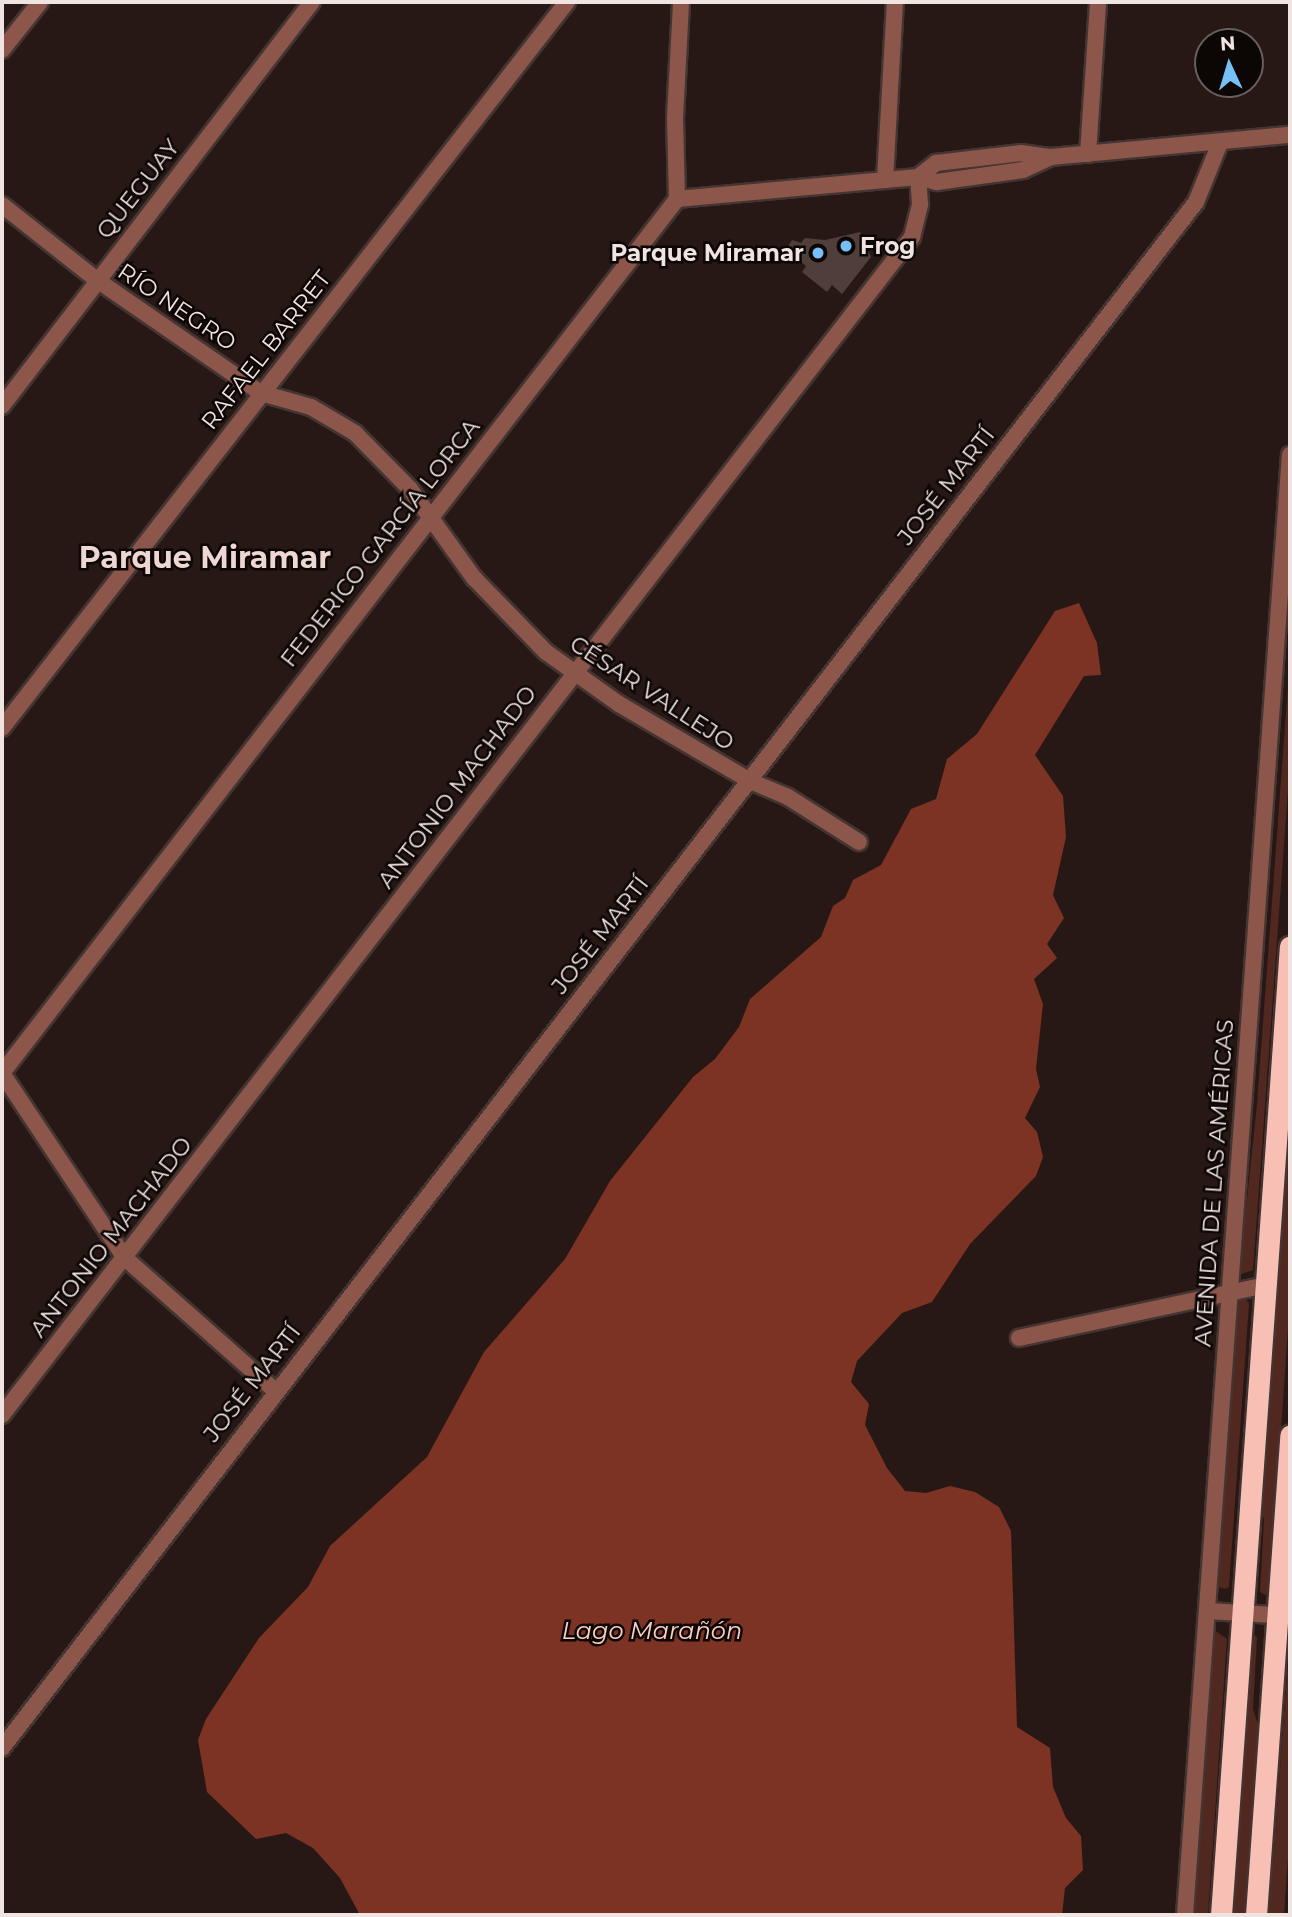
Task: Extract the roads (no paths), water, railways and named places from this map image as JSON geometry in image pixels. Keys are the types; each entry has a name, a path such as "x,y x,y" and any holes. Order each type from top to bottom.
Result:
{"highway":[{"path":"1221,1915 1290,946"},
{"path":"1256,1915 1284,1615 1290,1435"}],"street":[{"path":"2,50 40,2"},
{"name":"QUEGUAY","path":"2,406 312,2"},
{"name":"RAFAEL BARRET","path":"2,728 567,2"},
{"path":"681,2 675,118 677,199 918,177 936,163 1021,153 1051,157 1290,135"},
{"path":"885,180 895,2"},
{"path":"1088,154 1098,2"},
{"name":"JOSÉ MARTÍ","path":"2,1748 274,1390 750,781 1196,202 1220,143"},
{"name":"ANTONIO MACHADO","path":"2,1415 573,672 912,237 920,204 918,177"},
{"name":"FEDERICO GARCÍA LORCA","path":"2,1073 242,757 432,518 677,199"},
{"name":"RÍO NEGRO","path":"2,205 97,280 261,393"},
{"name":"CÉSAR VALLEJO","path":"261,393 310,407 355,433 386,461 496,603 573,672 750,781 788,797 859,842"},
{"name":"AVENIDA DE LAS AMÉRICAS","path":"1185,1915 1233,1289 1290,455"},
{"path":"2,1073 125,1258 274,1390"},
{"path":"1019,1338 1233,1289 1266,1285"},
{"path":"1208,1611 1284,1615"}],"water":[{"name":"Lago Marañón","path":"1079,603 1097,643 1101,675 1084,676 1035,755 1063,796 1066,837 1053,895 1064,918 1047,944 1057,958 1034,979 1043,1004 1036,1069 1040,1087 1025,1118 1037,1132 1043,1157 1036,1176 970,1244 932,1302 902,1313 857,1361 851,1382 869,1404 865,1425 887,1468 905,1491 926,1493 950,1486 975,1492 999,1507 1011,1531 1017,1727 1050,1748 1053,1787 1066,1818 1081,1836 1083,1870 1065,1888 1062,1915 360,1915 340,1878 313,1848 286,1833 256,1839 207,1792 198,1740 206,1719 259,1638 308,1587 330,1546 427,1457 484,1352 565,1259 610,1181 693,1077 715,1059 739,1027 750,999 821,937 833,906 845,898 853,880 881,865 911,809 936,799 947,759 977,734 1055,611"}],"place":[{"name":"Frog","path":"846,246"},
{"name":"Parque Miramar","path":"818,253"}],"district":[{"name":"Parque Miramar","path":"205,558"}]}
